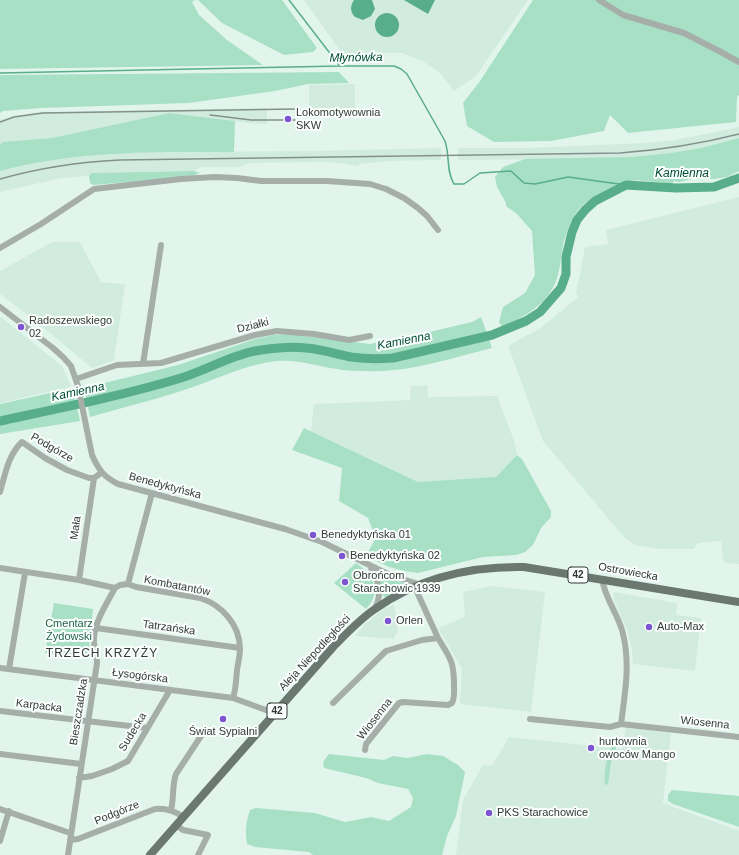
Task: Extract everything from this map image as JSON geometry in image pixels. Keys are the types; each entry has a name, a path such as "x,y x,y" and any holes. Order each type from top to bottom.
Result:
{"main road":[{"name":"Ostrowiecka","path":"418,584 453,574 494,567 531,568 739,602"},
{"name":"Aleja Niepodległości","path":"150,855 334,646 374,609 418,584"}],"street":[{"path":"599,0 623,15 684,33 719,50 739,62"},
{"path":"0,248 94,190 224,177 260,181 327,181 370,184 384,188 404,198 432,221 438,230"},
{"path":"143,364 161,247"},
{"path":"0,306 63,357 71,366 78,386 92,455 101,473 94,478"},
{"name":"Działki","path":"76,379 117,365 161,363 255,335 277,331 314,334 349,340 370,336"},
{"name":"Podgórze","path":"0,492 10,460 16,448 22,442 45,458 67,470 94,478"},
{"name":"Benedyktyńska","path":"101,473 108,479 118,484 285,529 322,542 396,578 418,584"},
{"name":"Mała","path":"79,580 94,478"},
{"path":"0,568 79,580 115,588 120,585 128,584 152,493"},
{"path":"369,565 377,578 378,585 378,602 374,609"},
{"path":"9,669 25,573"},
{"path":"602,579 606,596 622,628 626,650 628,675 621,724"},
{"name":"Kombatantów","path":"128,584 136,588 200,598 211,602 227,614 238,637 240,648 233,698"},
{"path":"333,703 386,651 422,640 438,638 417,592 418,584"},
{"name":"Bieszczadzka","path":"68,855 97,657 94,646 96,628 115,588"},
{"name":"Tatrzańska","path":"96,628 240,648"},
{"name":"Wiosenna","path":"365,750 366,744 399,703 448,705 452,703 454,698 454,667 438,638"},
{"name":"Łysogórska","path":"0,668 233,698 274,713"},
{"name":"Sudecka","path":"79,778 92,776 112,769 128,760 170,690"},
{"name":"Karpacka","path":"0,711 147,728"},
{"name":"Wiosenna","path":"530,719 610,727 621,724 739,737"},
{"path":"183,817 171,810 174,798 176,774 203,733"},
{"path":"0,754 81,764"},
{"path":"0,808 70,837"},
{"name":"Podgórze","path":"70,837 78,839 155,809 162,808 171,810"},
{"path":"0,841 8,811"},
{"path":"176,825 182,830 208,835 198,855"}],"shaded area":[{"path":"304,0 528,0 476,76 454,91 440,73 424,62 402,53 342,53"},
{"path":"354,0 372,0 375,9 371,16 363,20 355,17 351,9"},
{"path":"404,0 435,0 428,14"},
{"path":"387,13 392,14 398,20 398,30 392,36 387,37 382,36 376,30 375,25 376,20 382,14"},
{"path":"355,84 355,115 309,115 309,85"},
{"path":"267,108 267,124 169,113 52,138 0,144 0,120 37,112"},
{"path":"739,127 739,138 701,148 670,153 594,159 458,160 458,148 525,148 645,143 675,140"},
{"path":"441,148 441,160 390,161 360,164 356,166 323,162 249,163 239,167 200,167 194,171 91,173 89,176 61,178 0,192 0,171 61,157 91,154"},
{"path":"739,197 739,564 724,563 721,541 698,543 694,549 660,549 635,545 624,537 543,441 508,346 542,327 578,297 576,293 585,247 608,244 606,230"},
{"path":"52,242 80,242 101,282 125,284 114,360 92,368 33,319 0,294 0,271"},
{"path":"1,317 62,366 71,386 70,387 0,403"},
{"path":"427,385 428,397 497,396 515,443 517,455 495,478 418,482 311,431 314,404 410,400 411,386"},
{"path":"491,586 545,592 531,712 460,704 462,669 438,628 465,617 463,592"},
{"path":"614,592 677,603 676,615 701,618 695,671 633,664 628,632 613,598"},
{"path":"394,605 398,630 394,639 355,636 364,625 385,608"},
{"path":"626,727 671,733 663,803 739,831 739,855 456,855 463,800 483,765 492,766 509,737 622,749"}],"green space":[{"path":"0,0 195,0 192,2 199,15 227,40 263,65 0,69"},
{"path":"198,0 282,0 317,48 313,52 284,55 222,23"},
{"path":"533,0 739,0 739,95 737,97 736,122 628,133 610,115 604,131 551,141 494,142 467,126 463,103 480,81"},
{"path":"339,72 349,83 308,84 275,91 189,103 41,108 3,111 0,113 0,75"},
{"path":"169,113 235,121 234,152 146,152 87,156 29,164 0,171 0,144 3,142 52,138"},
{"path":"739,138 739,171 727,177 714,179 692,179 679,182 674,181 672,184 644,181 625,182 582,206 574,217 567,231 553,289 534,309 502,327 499,322 503,307 525,293 535,275 532,231 517,214 506,206 506,203 497,187 495,177 503,167 525,159 631,157 670,153 701,148"},
{"path":"194,171 200,173 189,177 93,185 90,183 89,176 91,173"},
{"path":"481,317 492,348 446,360 398,370 383,371 344,370 292,361 266,362 239,370 176,393 90,417 84,388 178,365 255,339 273,335 290,334 370,344 472,322"},
{"path":"73,388 80,421 0,434 0,404"},
{"path":"304,428 418,482 496,477 517,455 522,459 551,511 551,517 541,528 533,545 525,552 516,555 483,557 418,573 389,567 366,556 376,538 368,518 339,501 342,468 292,450"},
{"path":"356,563 362,567 374,584 374,597 366,609 334,583"},
{"path":"377,572 406,585 387,597 384,597"},
{"name":"Cmentarz Żydowski","path":"54,603 93,609 88,658 45,653"},
{"path":"615,740 618,742 611,762 608,784 605,785 607,762 610,750"},
{"path":"329,754 384,760 393,756 408,758 427,754 443,756 458,765 465,772 456,816 447,836 442,855 313,855 309,852 255,847 247,844 246,831 250,810 256,808 315,813 345,822 371,817 389,821 411,807 413,798 408,789 378,783 366,778 324,768 323,762"},
{"path":"672,790 739,796 739,827 673,804 668,801 668,795"}],"waterway":[{"path":"289,0 339,65"},
{"name":"Młynówka","path":"0,73 394,66 407,74 445,141 450,174 454,184 464,184 480,173 511,171 524,183 535,184 568,177 626,185"},
{"name":"Kamienna","path":"0,421 91,401 181,378 240,355 261,350 301,347 356,358 393,358 492,335 526,321 540,312 561,288 566,274 566,257 572,232 577,220 595,201 626,185 676,188 714,187 739,178"}],"railway":[{"path":"0,122 14,117 43,113 295,109"},
{"path":"210,115 251,120 295,120"},
{"path":"0,179 59,166 120,160 620,153 680,146 739,134"}],"place":[{"name":"Lokomotywownia SKW","path":"288,119"},
{"name":"Radoszewskiego 02","path":"21,327"},
{"name":"Benedyktyńska 01","path":"313,535"},
{"name":"Benedyktyńska 02","path":"342,556"},
{"name":"Obrońcom Starachowic 1939","path":"345,582"},
{"name":"Orlen","path":"388,621"},
{"name":"Auto-Max","path":"649,627"},
{"name":"Świat Sypialni","path":"223,719"},
{"name":"hurtownia owoców Mango","path":"591,748"},
{"name":"PKS Starachowice","path":"489,813"}],"district":[{"name":"TRZECH KRZYŻY","path":"102,654"}]}
